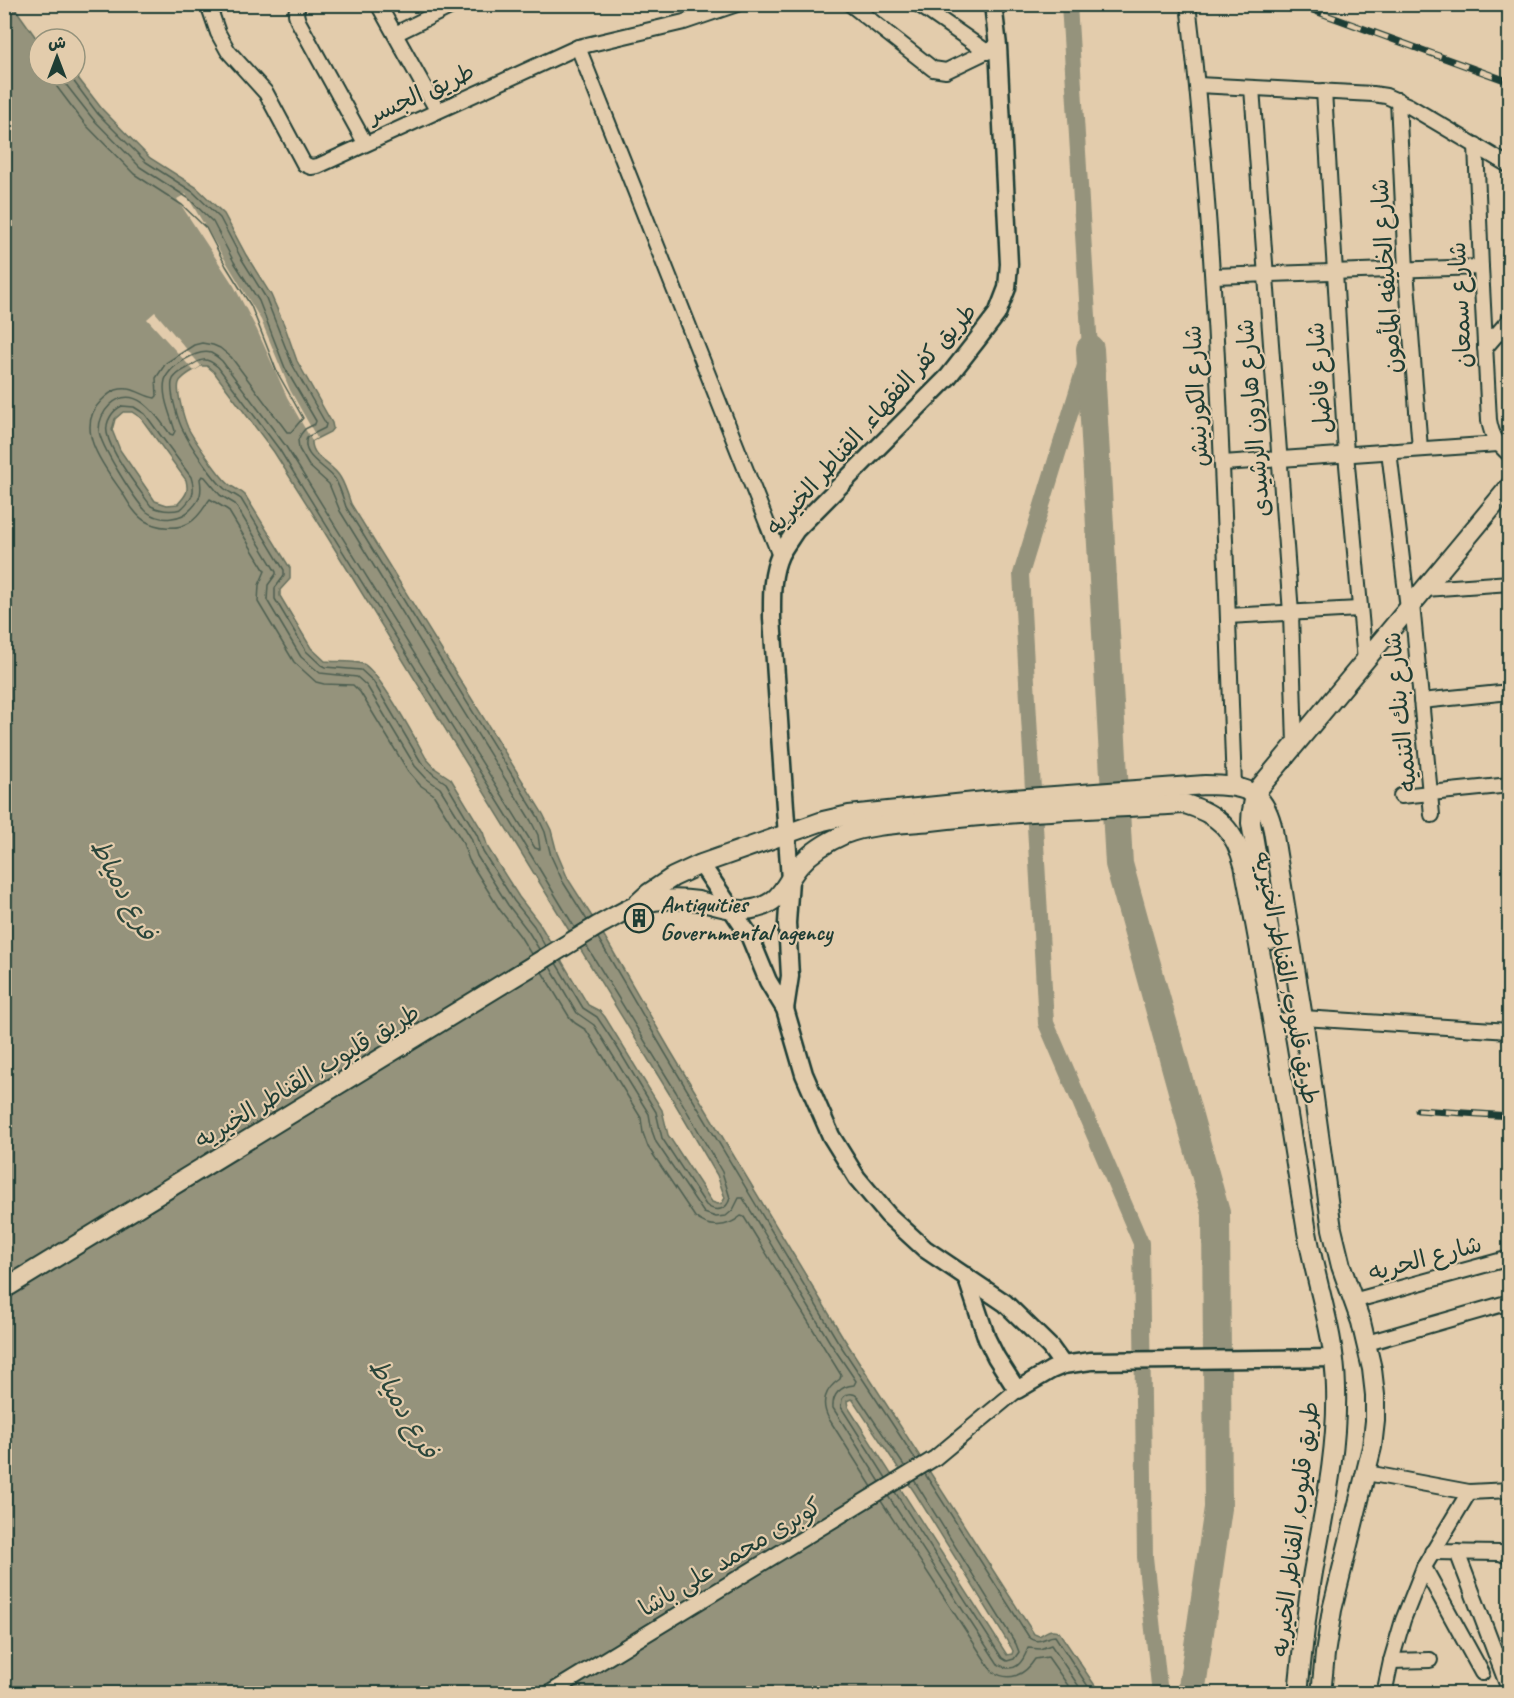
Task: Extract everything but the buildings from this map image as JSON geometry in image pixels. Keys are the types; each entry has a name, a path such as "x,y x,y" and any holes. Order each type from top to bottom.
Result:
{"main road":[{"path":"1264,970 1271,948 1251,823 1251,810 1255,795 1509,486"},
{"name":"طريق قليوب, القناطر الخيريه","path":"4,1289 599,925 635,906 650,902 682,900 742,910 754,909 776,899 784,891 799,866 809,856 846,834 874,827 985,808 1205,785 1234,786 1245,789 1255,795 1271,819 1303,1018 1332,1229 1341,1266 1367,1343 1375,1395 1372,1448 1332,1610 1321,1694"},
{"name":"طريق قليوب, القناطر الخيريه","path":"635,906 673,877 701,864 823,821 855,813 1185,804 1203,809 1229,831 1240,850 1264,970 1308,1235 1334,1358 1335,1441 1307,1610 1299,1694"}],"street":[{"name":"طريق الجسر","path":"208,4 218,33 228,51 266,93 304,164 314,167 578,47 684,22 737,4"},
{"path":"378,4 437,110"},
{"path":"395,34 456,4"},
{"path":"850,4 933,69 946,70 992,49"},
{"path":"918,4 992,49"},
{"name":"طريق كفر الفقهاء, القناطر الخيريه","path":"786,1010 790,976 787,922 790,880 772,597 773,576 780,556 796,530 948,377 997,314 1007,288 1009,264 992,49 993,4"},
{"name":"شارع الكورنيش","path":"1188,4 1198,85 1213,276 1223,463 1234,786"},
{"path":"297,5 298,21 365,143"},
{"path":"578,47 780,556"},
{"path":"1198,85 1373,94 1398,100 1509,166"},
{"name":"شارع هارون الرشيدى","path":"1251,88 1291,613 1295,745"},
{"name":"شارع فاضل","path":"1324,91 1346,454 1365,661"},
{"name":"شارع الخليفه المأمون","path":"1398,100 1420,449"},
{"name":"شارع سمعان","path":"1476,145 1489,420 1492,435 1509,455"},
{"path":"1213,276 1481,267"},
{"path":"1485,348 1509,319"},
{"path":"1223,463 1498,444"},
{"name":"شارع بنك التنميه","path":"1389,452 1410,606 1432,815"},
{"path":"1425,589 1509,584"},
{"path":"1228,616 1359,609"},
{"path":"1421,701 1509,692"},
{"path":"1401,796 1509,785"},
{"name":"طريق كفر الفقهاء, القناطر الخيريه","path":"701,864 748,935 768,981 786,1010 804,1074 831,1136 857,1178 896,1222 925,1249 1005,1304 1050,1347 1063,1365"},
{"path":"1272,1022 1303,1018 1509,1031"},
{"name":"شارع الحريه","path":"1353,1301 1509,1258"},
{"path":"966,1276 987,1339 1017,1390 1063,1365 1091,1360 1334,1358"},
{"path":"1367,1343 1509,1302"},
{"name":"كوبرى محمد على باشا","path":"548,1694 934,1458 1017,1390"},
{"path":"1366,1473 1469,1492 1508,1494"},
{"path":"1384,1694 1403,1620 1424,1567 1469,1492"},
{"path":"1432,1551 1500,1552 1509,1556"},
{"path":"1457,1552 1509,1692"},
{"path":"1424,1567 1482,1673"},
{"path":"1391,1661 1430,1660"}],"water":[{"name":"فرع دمياط","path":"12,4 28,27 27,87 85,87 102,109 150,158 196,187 224,214 271,295 297,361 332,423 333,428 330,432 312,441 315,452 337,472 351,504 543,814 568,879 843,1337 1034,1634 1039,1636 1051,1630 1059,1632 1100,1693 5,1694 4,5","holes":["201,366 207,366 214,372 274,452 317,520 670,1095 717,1175 725,1198 722,1203 712,1202 668,1135 662,1110 605,1017 600,1011 588,1005 539,923 519,897 488,848 483,832 451,779 436,769 426,758 378,679 363,664 325,661 311,648 280,596 280,590 290,579 290,568 245,495 220,475 188,428 178,387 180,380","123,412 132,412 141,418 186,480 186,493 178,504 167,505 155,501 120,450 112,430 115,419","851,1399 915,1493 1011,1647 1012,1654 1007,1655 848,1407 847,1401"]}],"pier":[{"path":"186,194 261,320 290,390 317,438 312,441 287,397 234,286 177,199"},
{"path":"155,312 201,366 194,371 147,319"}],"waterway":[{"path":"1069,4 1090,349 1021,574 1046,1023 1141,1243 1145,1557 1160,1694"},
{"path":"1090,349 1119,864 1216,1213 1218,1508 1191,1694"}],"railway":[{"path":"1296,4 1510,82"},
{"path":"1418,1110 1510,1116"}],"place":[{"name":"Antiquities Governmental agency","path":"639,918"}]}
